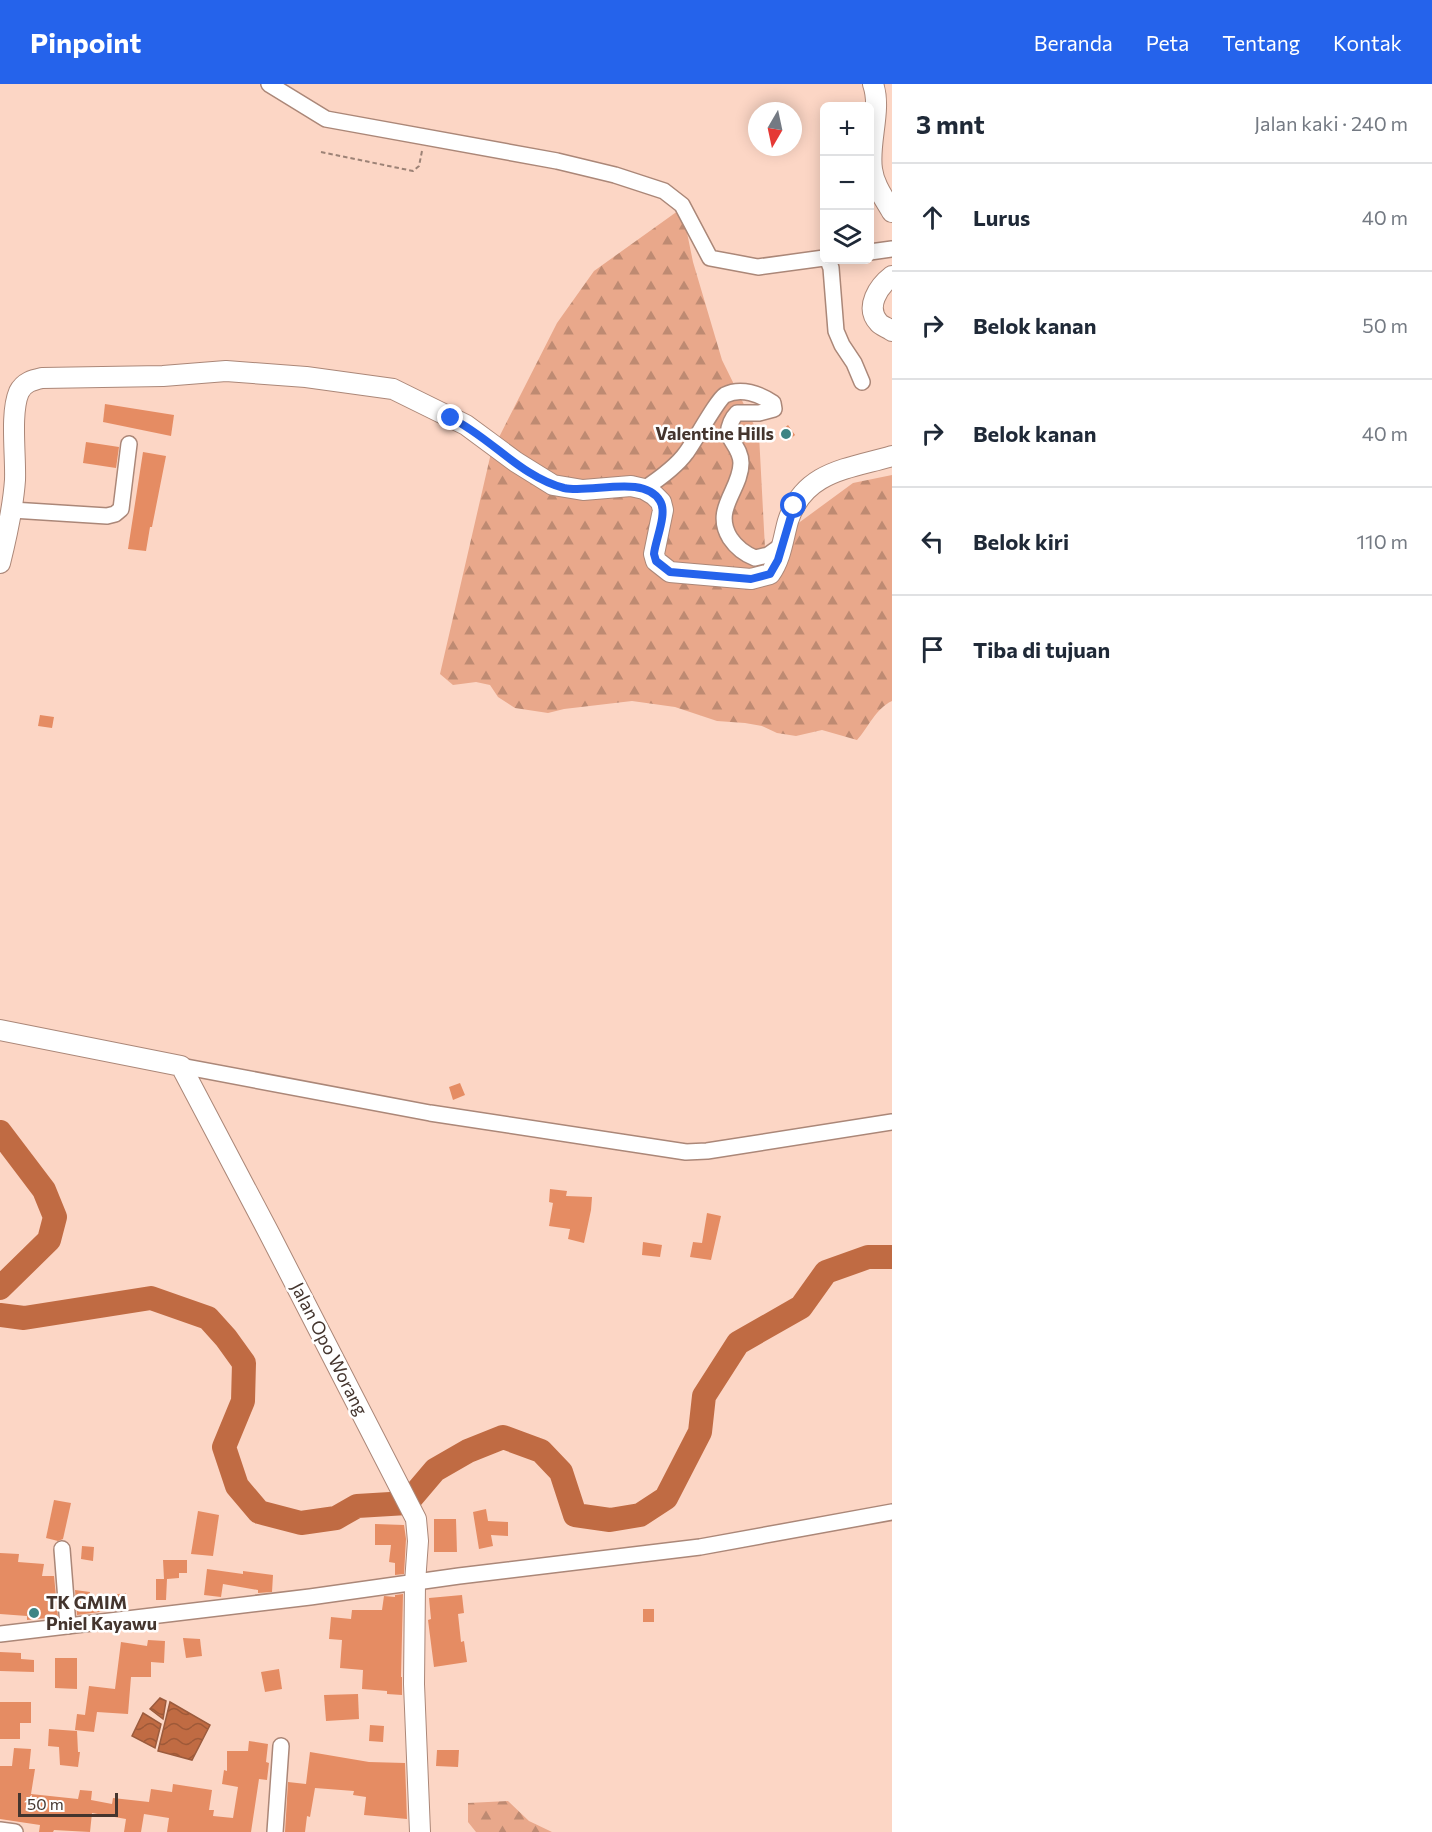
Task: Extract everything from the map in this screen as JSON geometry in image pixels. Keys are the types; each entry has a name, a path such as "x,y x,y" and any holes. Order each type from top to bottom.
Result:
{"street":[{"path":"269,84 326,119 557,161 663,191 682,205 710,258 731,264 758,267 820,260"},
{"path":"873,84 875,101 871,166 874,178 892,212"},
{"path":"874,251 892,249"},
{"path":"829,264 836,331 862,382"},
{"path":"892,276 876,293 873,304 874,314 879,323 892,331"},
{"path":"0,563 12,510 15,479 16,400 22,386 42,378 151,377 226,371 306,377 393,389 466,425 553,485 583,490 631,486 644,489 661,502 663,510 654,554 656,561 670,572 751,579 770,574 775,568 794,506 807,488 831,474 892,456"},
{"path":"644,489 658,480 685,455 721,398 734,392 763,396 773,403 774,409 759,413 737,413 732,418 729,427 728,434 740,453 741,465 723,517 724,528 732,541 755,558 768,555 782,545"},
{"path":"12,510 107,516 115,514 121,509 129,444"},
{"path":"0,1030 430,1113 686,1152 728,1148 892,1122"},
{"name":"Jalan Opo Worang","path":"181,1066 416,1519 418,1541 415,1583 414,1684 420,1832"},
{"path":"0,1634 700,1547 892,1512"},
{"path":"62,1549 68,1626"},
{"path":"275,1832 280,1746"},
{"path":"0,1830 15,1832"}],"path":[{"path":"321,152 413,171 419,166 425,136"}],"green space":[{"path":"682,208 693,262 722,360 759,435 767,586 789,530 853,483 892,475 892,701 877,713 857,740 822,730 796,736 777,733 762,726 717,721 675,707 632,701 548,713 515,708 498,697 490,685 476,682 453,685 440,674 491,453 557,323 594,271"},
{"path":"508,1801 529,1821 552,1832 476,1832 468,1822 468,1803"}],"water":[{"path":"160,1698 166,1701 163,1719 150,1709"},
{"path":"170,1702 210,1725 192,1760 158,1751"},
{"path":"143,1713 161,1724 155,1748 132,1736"}],"building":[{"path":"105,404 174,415 171,436 103,422"},
{"path":"788,425 795,435 788,441 780,432"},
{"path":"86,442 119,447 116,468 83,463"},
{"path":"143,452 166,456 146,551 128,549"},
{"path":"40,715 54,717 52,728 38,726"},
{"path":"460,1083 465,1095 453,1100 449,1087"},
{"path":"550,1189 567,1191 566,1196 592,1197 584,1243 568,1239 570,1229 549,1226 553,1203 549,1202"},
{"path":"707,1213 721,1216 711,1260 690,1257 693,1242 702,1243"},
{"path":"643,1242 662,1245 660,1257 642,1255"},
{"path":"54,1500 71,1503 63,1539 58,1541 46,1538"},
{"path":"486,1509 488,1521 508,1522 508,1536 491,1535 493,1546 479,1549 473,1512"},
{"path":"198,1511 219,1515 213,1556 191,1554"},
{"path":"434,1519 456,1519 457,1552 434,1552"},
{"path":"375,1524 404,1525 406,1539 404,1574 395,1575 395,1563 389,1562 391,1545 375,1545"},
{"path":"82,1546 94,1547 93,1561 81,1559"},
{"path":"0,1553 19,1554 18,1562 44,1564 42,1576 54,1576 58,1617 27,1620 27,1616 0,1614"},
{"path":"163,1560 187,1560 187,1573 179,1573 179,1578 167,1579 166,1600 156,1600 156,1579 164,1579"},
{"path":"207,1569 273,1575 272,1592 258,1593 258,1590 223,1584 221,1597 204,1595"},
{"path":"75,1590 90,1592 89,1598 126,1593 125,1604 114,1603 115,1610 77,1615"},
{"path":"403,1594 402,1695 362,1689 363,1670 340,1668 342,1640 329,1639 331,1617 351,1619 352,1610 382,1610 384,1596 395,1597 395,1595"},
{"path":"462,1595 464,1613 458,1614 461,1642 464,1641 467,1662 434,1667 428,1620 431,1619 429,1598"},
{"path":"643,1609 654,1609 654,1622 643,1622"},
{"path":"183,1638 200,1639 202,1656 186,1658"},
{"path":"148,1640 165,1641 164,1663 151,1662 151,1677 131,1677 128,1714 97,1712 94,1732 75,1730 77,1714 85,1715 89,1686 115,1689 121,1642 147,1646"},
{"path":"0,1652 21,1653 21,1659 34,1660 34,1672 0,1671"},
{"path":"55,1658 77,1658 77,1689 55,1688"},
{"path":"279,1669 282,1689 265,1692 261,1672"},
{"path":"358,1694 359,1719 326,1721 324,1695"},
{"path":"0,1702 31,1702 31,1723 20,1723 20,1739 0,1739"},
{"path":"370,1725 384,1726 383,1742 369,1741"},
{"path":"49,1729 77,1731 78,1752 80,1752 78,1767 60,1765 59,1747 48,1746"},
{"path":"249,1741 268,1744 266,1762 269,1763 267,1780 259,1779 251,1832 167,1832 169,1818 144,1814 141,1832 124,1832 126,1819 92,1813 90,1832 54,1830 53,1832 39,1832 40,1825 0,1819 0,1766 12,1766 14,1748 31,1749 29,1769 35,1769 31,1794 78,1799 80,1790 92,1791 91,1800 112,1804 113,1798 149,1802 151,1789 172,1792 173,1784 212,1790 209,1810 214,1810 213,1816 233,1818 238,1787 222,1784 224,1770 227,1771 227,1751 248,1751"},
{"path":"437,1750 459,1750 458,1767 436,1766"},
{"path":"310,1752 369,1762 405,1763 407,1819 364,1815 366,1797 353,1795 354,1791 315,1788 305,1832 285,1832 288,1782 306,1784"}],"waterway":[{"path":"0,1132 44,1190 55,1217 49,1240 0,1288"},
{"path":"0,1315 24,1318 151,1298 208,1318 244,1363 243,1401 224,1447 237,1486 259,1512 301,1523 336,1518 357,1506 407,1503 435,1470 468,1451 503,1437 541,1451 561,1472 575,1515 610,1520 640,1515 666,1498 700,1432 704,1396 738,1343 801,1307 826,1272 868,1257 892,1257"}],"place":[{"name":"Valentine Hills","path":"786,434"},
{"name":"TK GMIM Pniel Kayawu","path":"34,1613"}],"route":[{"path":"451,418 466,425 516,462 553,485 583,490 631,486 644,489 654,495 661,502 663,510 654,554 662,568 670,572 751,579 770,574 778,560 794,506"}]}
